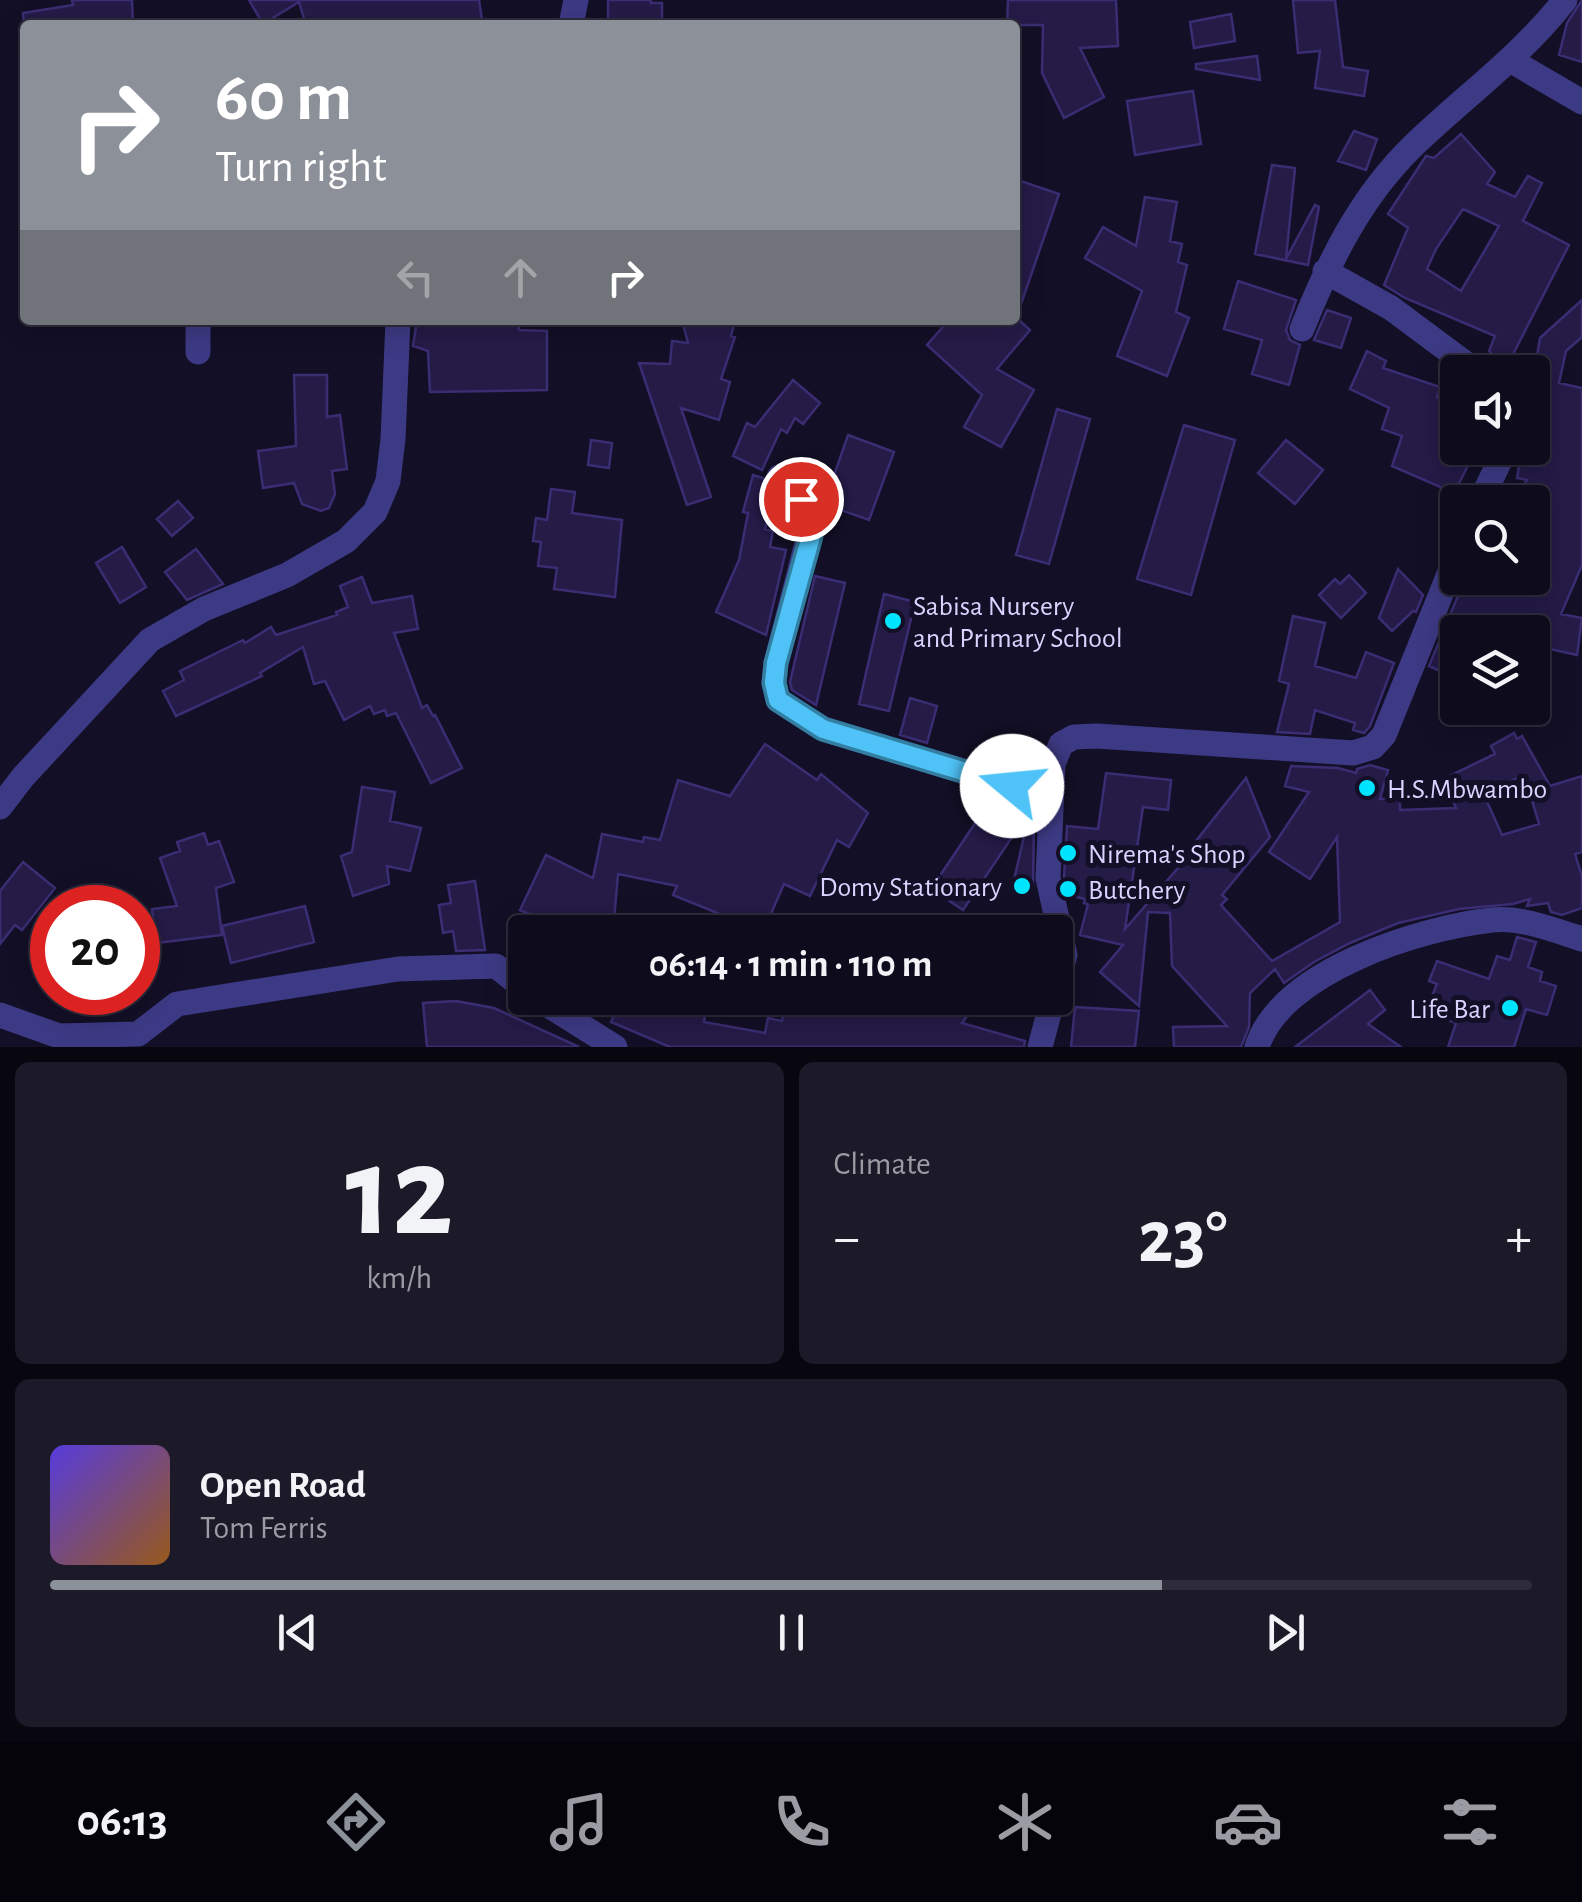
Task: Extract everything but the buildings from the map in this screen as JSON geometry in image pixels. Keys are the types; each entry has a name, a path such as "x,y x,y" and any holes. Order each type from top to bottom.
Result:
{"street":[{"path":"1302,328 1343,237 1376,189 1412,146 1510,60 1565,0"},
{"path":"1510,60 1582,102"},
{"path":"1326,271 1390,308 1455,355"},
{"path":"198,325 198,352"},
{"path":"0,807 150,640 204,609 287,576 346,542 375,512 388,481 394,439 398,325"},
{"path":"779,477 801,499 812,524 776,663 774,683 778,700 823,729 1049,797"},
{"path":"1057,915 1048,878 1049,797 1053,764 1061,744 1074,737 1097,736 1353,753 1373,747 1384,735 1441,595"},
{"path":"1257,1047 1273,1016 1295,994 1374,949 1419,934 1495,920 1536,924 1582,939"},
{"path":"0,1015 59,1036 138,1034 177,1004 398,969 496,966 508,975"},
{"path":"564,1015 615,1047"},
{"path":"1040,1047 1048,1015"}],"place":[{"name":"Sabisa Nursery and Primary School","path":"893,621"},
{"name":"H.S.Mbwambo","path":"1367,788"},
{"name":"Nirema's Shop","path":"1068,853"},
{"name":"Domy Stationary","path":"1022,886"},
{"name":"Butchery","path":"1068,889"},
{"name":"Life Bar","path":"1510,1008"}],"route":[{"path":"801,499 810,513 811,536 776,663 774,683 778,700 823,729 1012,786"}]}
